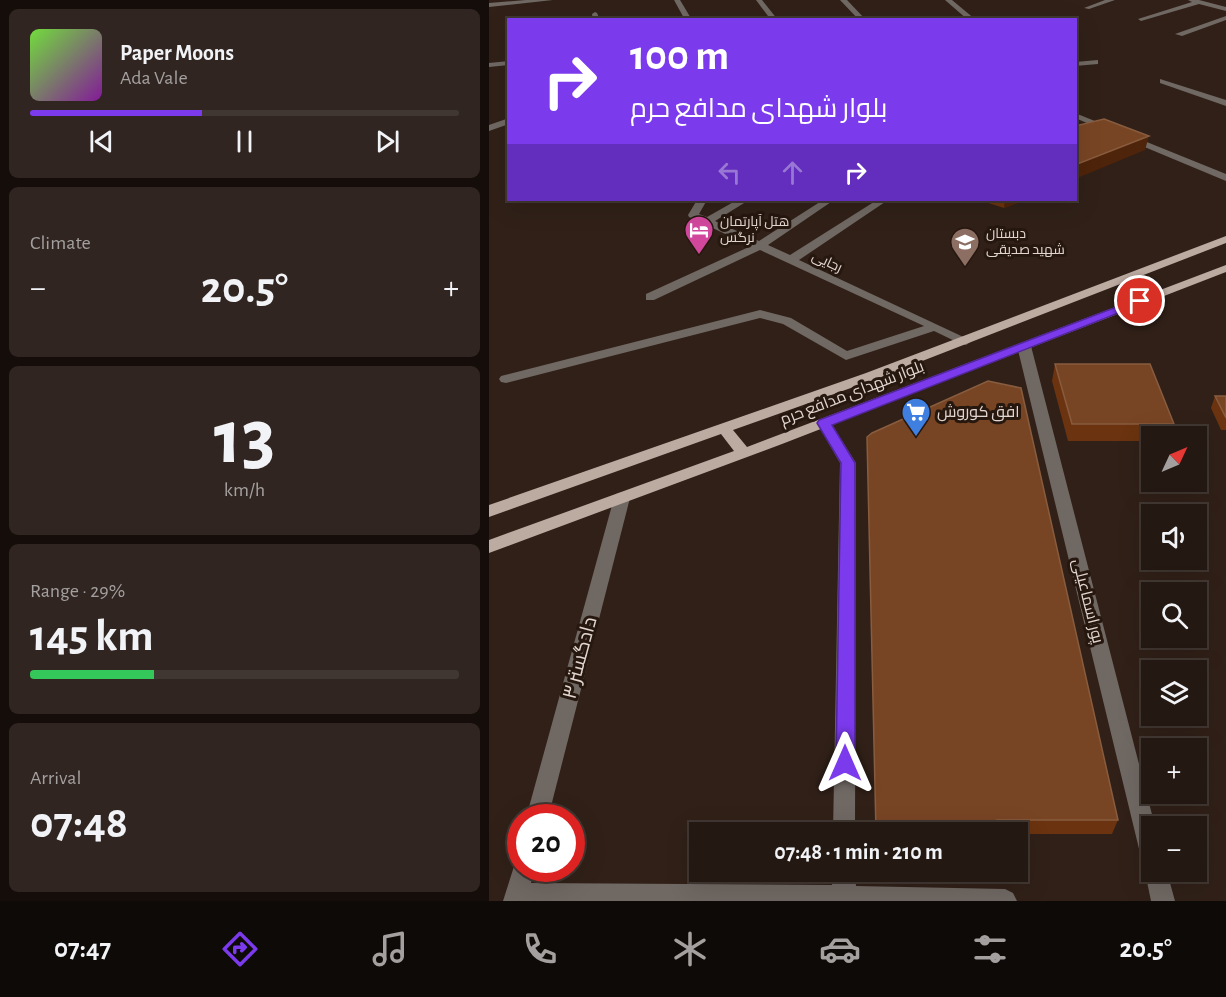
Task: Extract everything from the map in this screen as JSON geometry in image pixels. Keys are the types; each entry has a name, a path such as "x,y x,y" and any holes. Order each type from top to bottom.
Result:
{"main road":[{"name":"بلوار شهدای مدافع حرم","path":"489,511 725,429 966,341 1226,239"},
{"name":"بلوار شهدای مدافع حرم","path":"489,547 824,423 1226,268"},
{"path":"725,429 744,453"}],"street":[{"path":"489,6 550,0"},
{"path":"677,0 688,18"},
{"path":"759,0 773,18"},
{"path":"843,0 861,18"},
{"path":"948,0 970,18"},
{"path":"1087,8 1112,0"},
{"path":"1141,19 1195,1 1226,9"},
{"path":"1179,34 1226,18"},
{"path":"1077,64 1095,62"},
{"path":"489,65 507,63"},
{"path":"1163,81 1226,103"},
{"path":"1077,115 1226,178"},
{"path":"489,128 507,122"},
{"path":"701,201 693,215 707,222 742,201"},
{"path":"650,297 758,247 827,201"},
{"path":"789,261 881,201"},
{"name":"رجایی","path":"707,222 966,341"},
{"path":"505,379 760,314 787,321 846,356 934,327"},
{"name":"پور اسماعیلی","path":"1025,346 1142,816"},
{"path":"824,423 848,463 844,822"},
{"name":"دادگستر ۳","path":"541,804 622,498"},
{"path":"520,882 516,898 1005,901"},
{"path":"844,882 844,899"},
{"path":"1158,882 1163,901"}],"building":[{"path":"1104,119 1149,136 1077,164 1077,126"},
{"path":"1055,364 1150,364 1174,424 1072,424"},
{"path":"988,381 1021,388 1118,820 876,822 867,437"},
{"path":"1215,396 1226,396 1226,418"}],"place":[{"name":"هتل آپارتمان نرگس","path":"699,256"},
{"name":"دبستان شهید صدیقی","path":"965,268"},
{"name":"افق کوروش","path":"916,438"}],"route":[{"path":"845,763 848,463 824,423 1140,301"}]}
